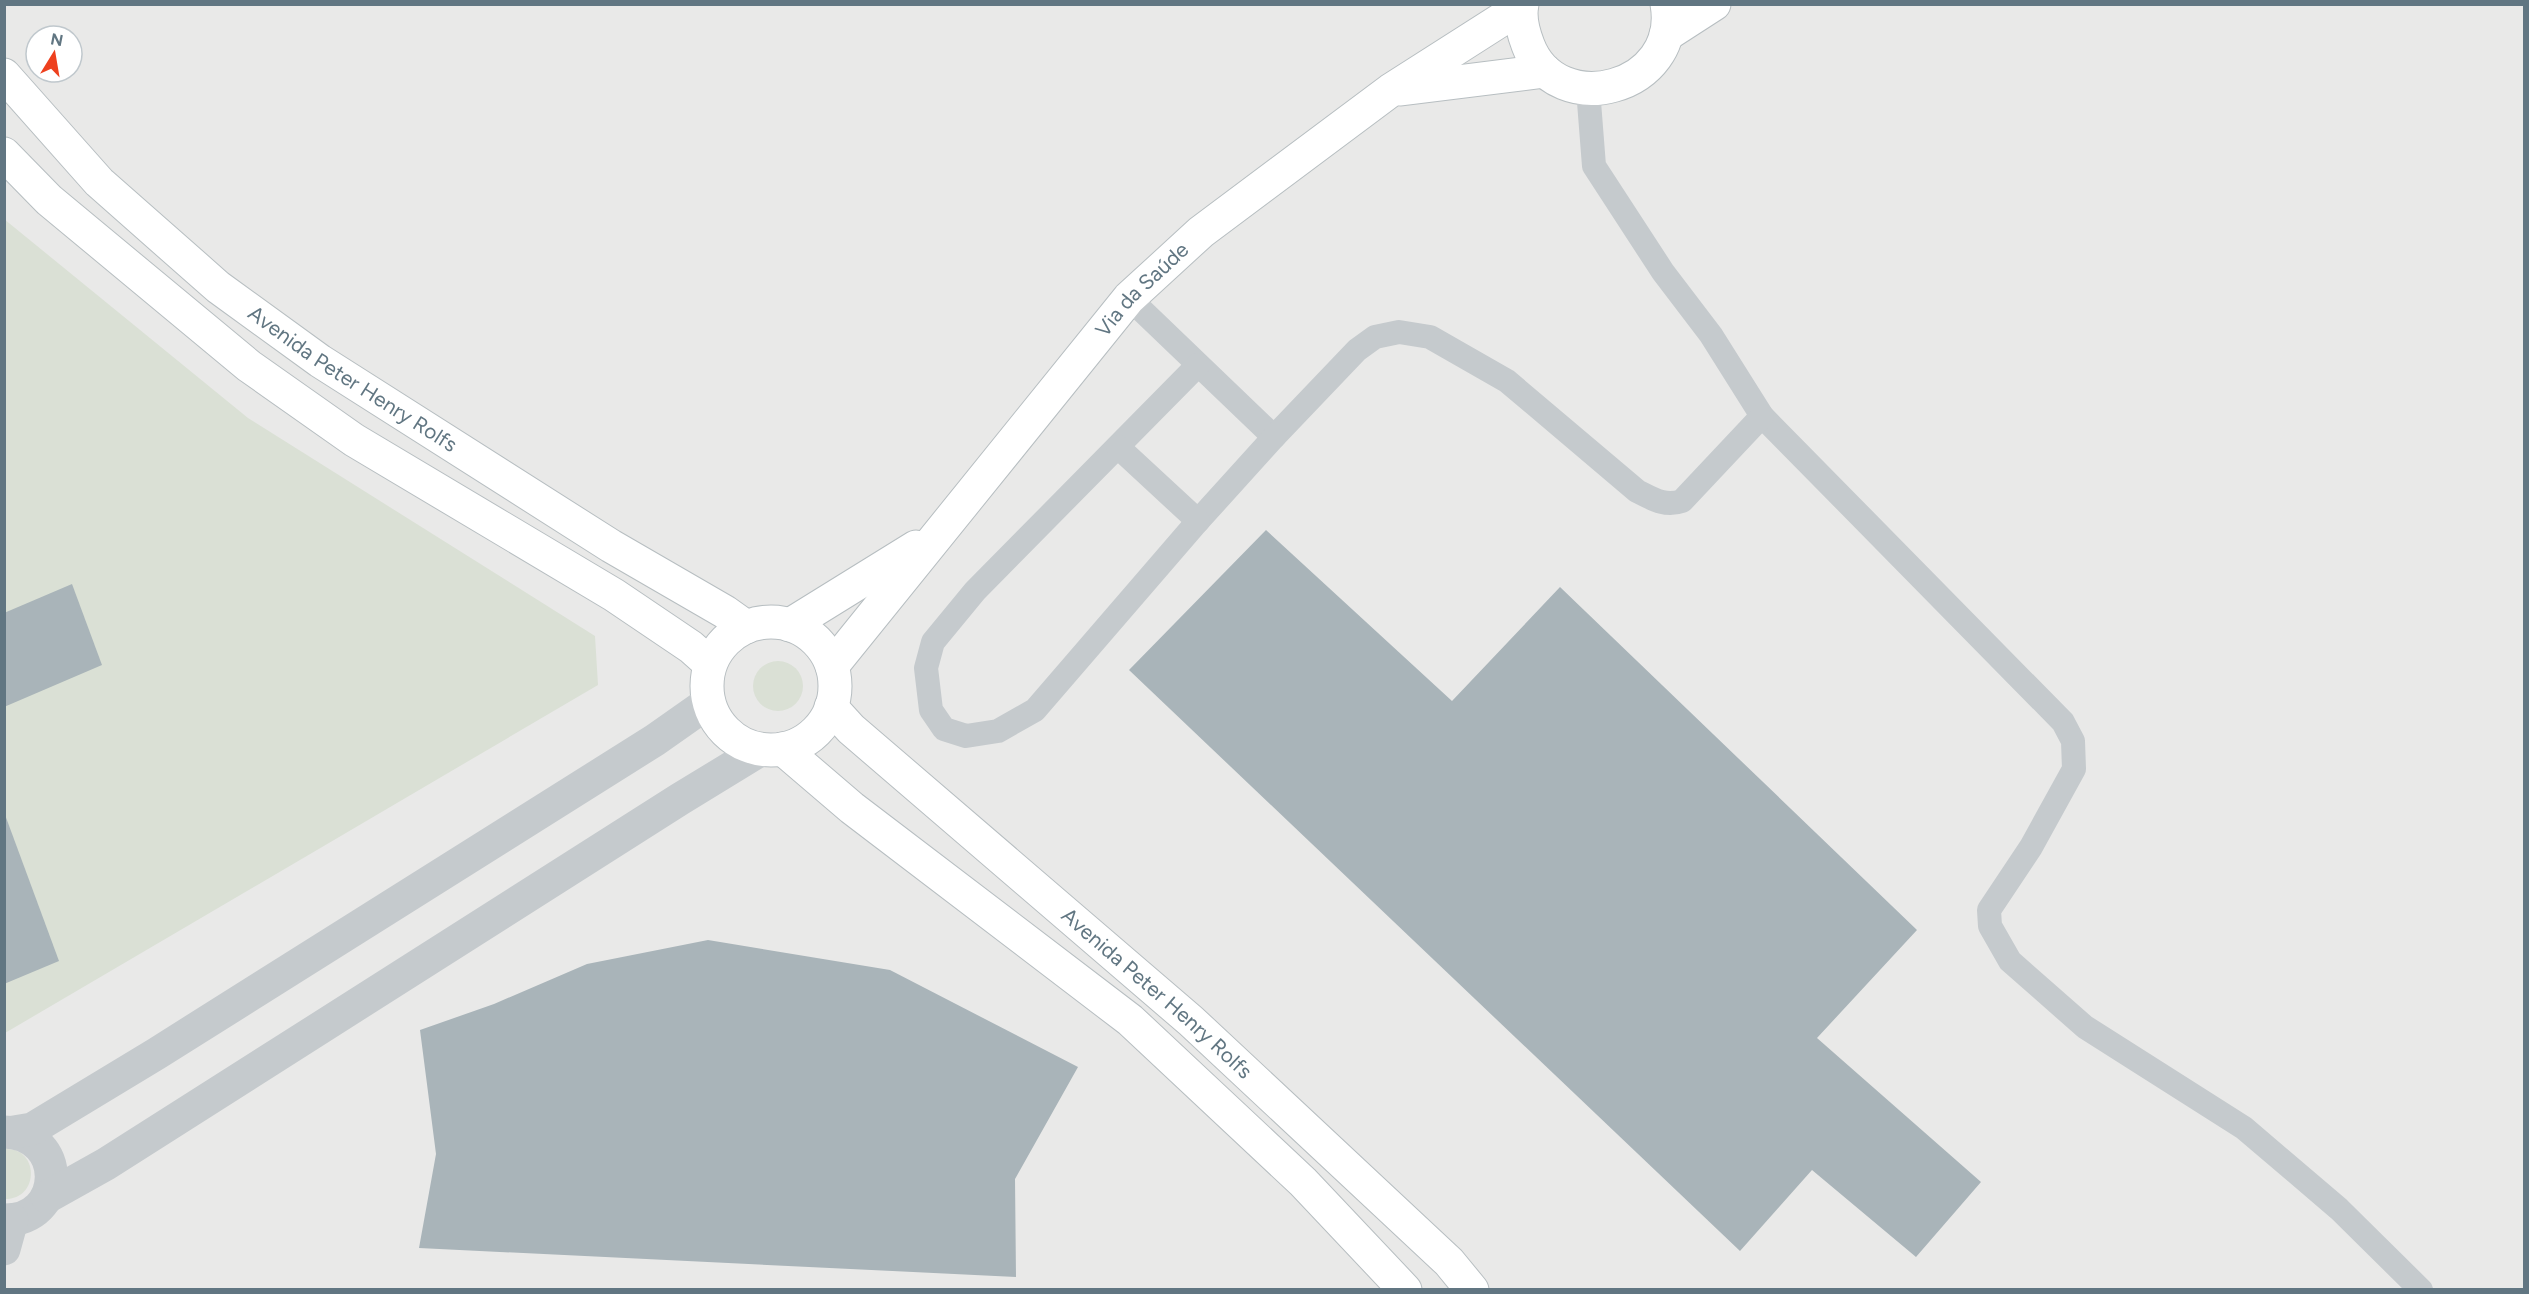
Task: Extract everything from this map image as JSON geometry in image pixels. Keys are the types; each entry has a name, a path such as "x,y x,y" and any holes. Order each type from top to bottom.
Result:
{"main road":[{"path":"1521,6 1522,30 1530,52 1545,71 1565,83 1588,89 1608,88 1628,81 1645,70 1658,54 1667,20 1714,4"},
{"name":"Via da Saúde","path":"832,666 935,535 1007,451 1130,298 1201,232 1391,90 1521,6"},
{"path":"1391,90 1545,71"},
{"name":"Avenida Peter Henry Rolfs","path":"4,75 99,182 218,287 320,361 611,546 725,612 746,627"},
{"path":"4,154 49,200 249,366 354,440 614,595 691,647 710,664"},
{"name":"Via da Saúde","path":"790,625 935,535"},
{"path":"767,622 790,625 808,634 822,648 832,666 835,686 831,707 818,730 802,741 773,749 740,742 730,735 715,717 709,702 706,687 710,664 724,642 746,627 767,622"},
{"name":"Avenida Peter Henry Rolfs","path":"831,707 851,729 1191,1021 1449,1262 1472,1290"},
{"name":"Avenida Peter Henry Rolfs","path":"773,749 1130,1020 1303,1182 1405,1290"}],"street":[{"path":"9,1132 32,1129 156,1054 645,746 709,702"},
{"path":"47,1197 106,1164 669,805 773,749"},
{"path":"7,1229 38,1209 47,1197 52,1170 47,1156 33,1140 9,1132"}],"lane":[{"path":"1588,89 1594,166 1663,272 1711,335 1762,416 2057,715 2073,741 2074,769 2031,847 1989,910 1990,926 2010,961 2085,1027 2244,1128 2339,1209 2421,1290"},
{"path":"1130,298 1274,437"},
{"path":"1198,365 975,591 933,642 926,668 931,710 944,729 966,736 998,731 1035,710 1198,521 1274,437 1357,350 1375,337 1398,332 1430,338 1507,381 1638,491 1658,502 1672,505 1682,501 1762,416"},
{"path":"1118,447 1198,521"}],"shaded area":[{"path":"5,5 2524,5 2524,1289 5,1289"},
{"path":"4,219 248,418 595,636 598,685 5,1033"},
{"path":"778,661 796,668 803,686 796,704 778,711 760,704 753,686 760,668"},
{"path":"5,1149 16,1151 24,1156 31,1173 25,1191 16,1197 5,1199"}],"building":[{"path":"1266,530 1452,701 1560,587 1917,930 1817,1038 1981,1182 1916,1257 1812,1170 1740,1251 1129,670"},
{"path":"72,584 102,665 4,707 4,613"},
{"path":"4,812 59,961 4,984"},
{"path":"708,940 890,970 1078,1067 1015,1179 1016,1277 419,1248 436,1154 420,1030 494,1004 587,964"}]}
